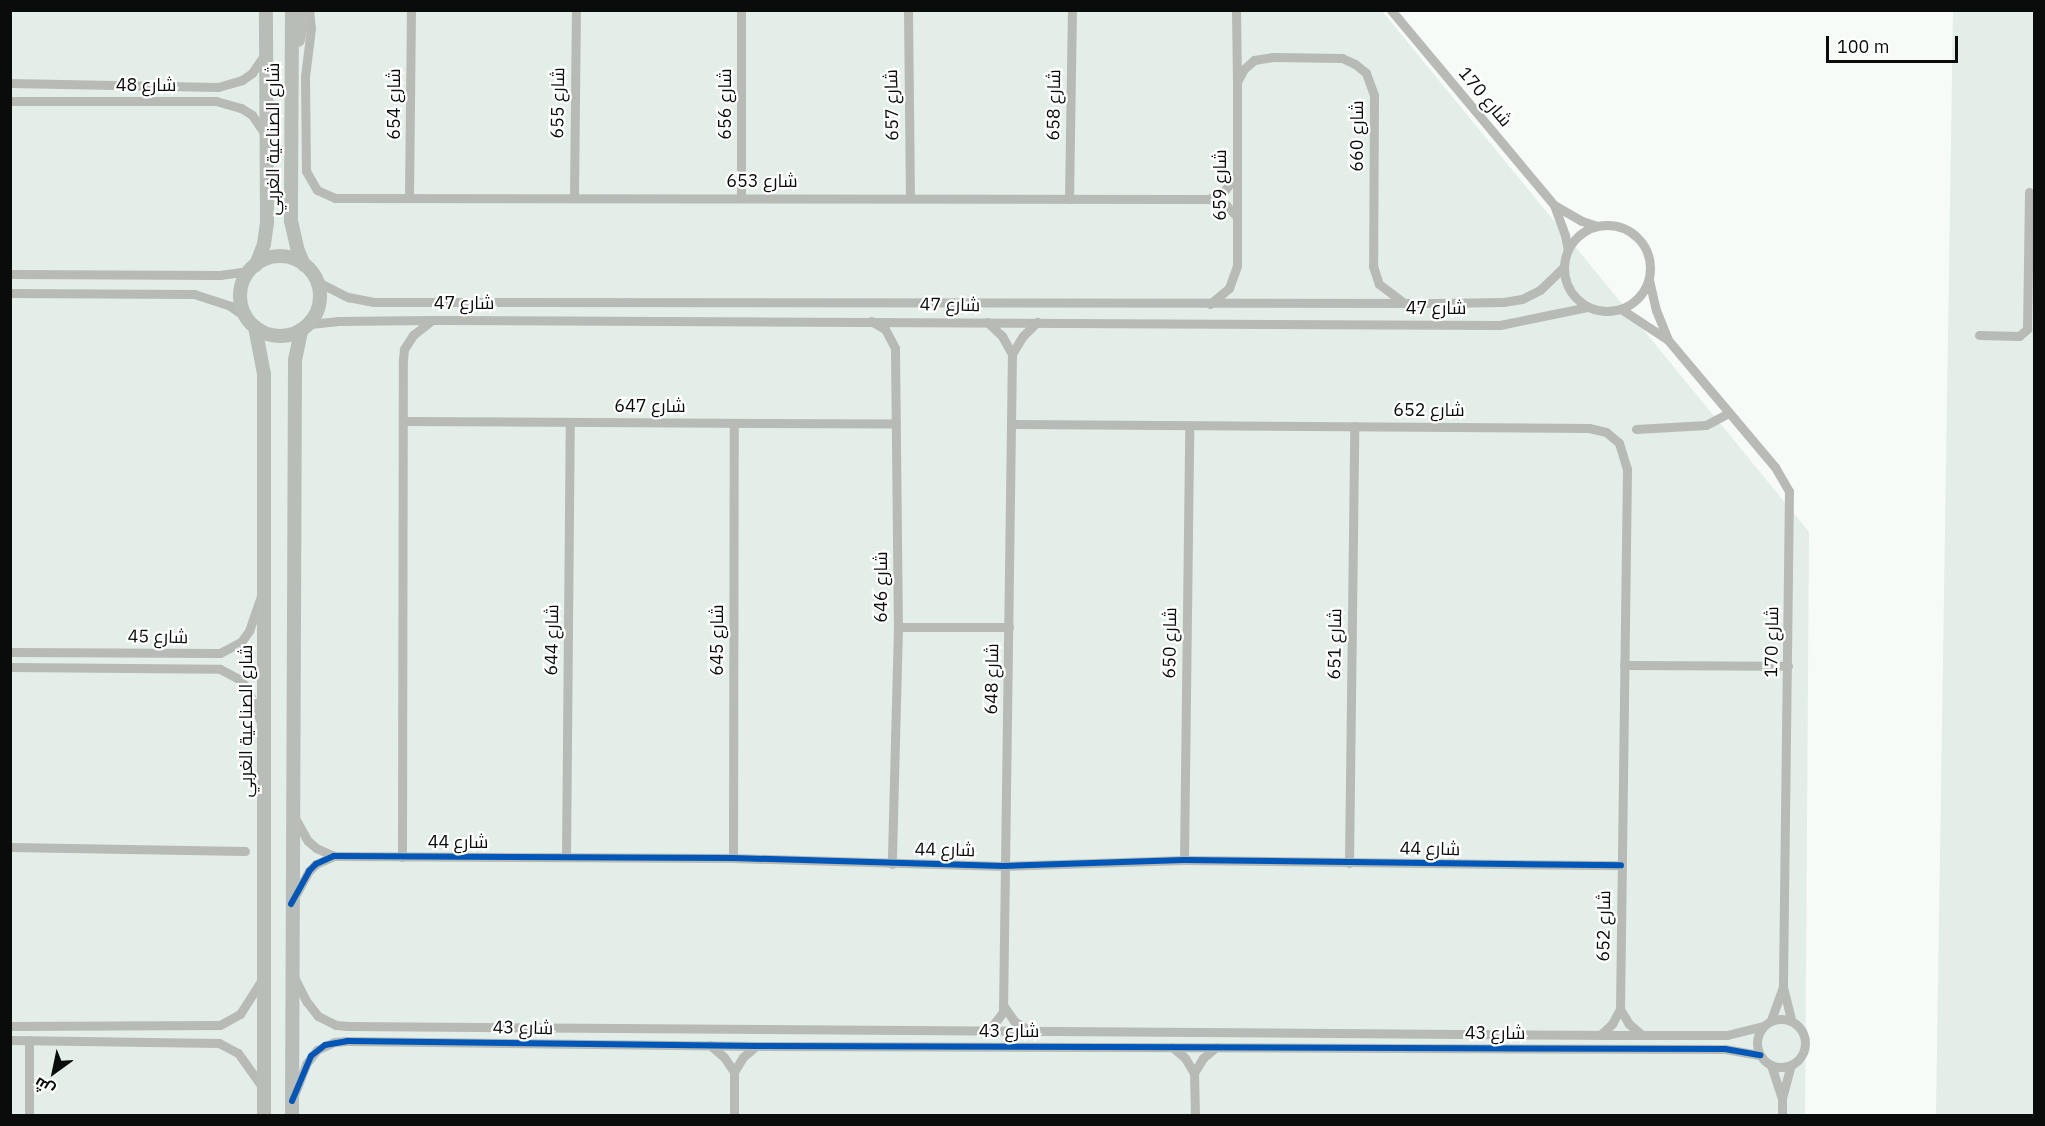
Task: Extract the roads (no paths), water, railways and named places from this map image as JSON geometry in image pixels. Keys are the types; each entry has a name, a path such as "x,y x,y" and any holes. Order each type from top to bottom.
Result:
{"main road":[{"name":"شارع الصناعية الغربي","path":"253,268 266,234 266,10"},
{"name":"شارع الصناعية الغربي","path":"292,10 291,221 293,236 304,265"},
{"path":"292,81 304,10"},
{"path":"292,1116 291,810 295,360 305,327 319,308 320,295 318,282 304,265 280,256 253,268 240,293 250,322 277,336 305,327"},
{"name":"شارع الصناعية الغربي","path":"250,322 264,374 264,1116"}],"street":[{"name":"شارع 653","path":"309,10 311,28 305,77 306,171 317,190 335,198 574,196 1209,199"},
{"name":"شارع 654","path":"410,198 411,10"},
{"name":"شارع 655","path":"574,196 576,10"},
{"name":"شارع 656","path":"741,10 741,198"},
{"name":"شارع 657","path":"908,10 910,198"},
{"name":"شارع 658","path":"1069,199 1072,10"},
{"name":"شارع 659","path":"1208,305 1221,296 1234,278 1237,217 1236,10"},
{"name":"شارع 170","path":"1391,10 1554,205 1565,234 1568,250"},
{"path":"1235,51 1244,58 1254,60"},
{"name":"شارع 48","path":"10,83 218,87 242,80 252,73 266,52"},
{"name":"شارع 660","path":"1254,60 1272,57 1342,58 1355,64 1366,73 1374,95 1373,266 1384,290 1406,303"},
{"path":"1237,82 1244,69 1254,60"},
{"name":"شارع 48","path":"10,101 216,101 229,103 247,111 267,136"},
{"path":"1209,199 1226,190 1236,175"},
{"path":"1979,335 2019,336 2027,329 2031,266 2030,192"},
{"path":"1209,199 1226,205 1237,217"},
{"name":"شارع 170","path":"1554,205 1582,221 1598,226"},
{"path":"1598,226 1619,227 1638,238 1649,257 1649,279 1639,298 1620,309 1599,310 1588,307 1573,295 1568,286 1564,267 1568,250 1580,235 1598,226"},
{"name":"شارع 47","path":"318,282 348,297 374,302 1208,305 1503,302 1522,299 1540,290 1564,267"},
{"path":"10,274 220,275 253,268"},
{"name":"شارع 170","path":"1649,279 1656,310 1668,340"},
{"path":"10,293 194,294 221,302 250,322"},
{"name":"شارع 47","path":"305,327 337,321 432,320 1500,325 1588,307"},
{"name":"شارع 170","path":"1620,309 1668,340 1775,467 1789,491 1784,987 1791,1020"},
{"path":"402,857 404,350 413,335 432,320"},
{"name":"شارع 646","path":"871,321 885,329 896,348 898,627 892,864"},
{"path":"987,322 1002,336 1012,354 1023,336 1037,322"},
{"name":"شارع 648","path":"989,1030 999,1018 1003,1005 1003,866 1012,354"},
{"path":"1636,429 1706,425 1729,412"},
{"name":"شارع 647","path":"403,421 896,424"},
{"name":"شارع 644","path":"566,857 570,422"},
{"name":"شارع 645","path":"733,858 734,423"},
{"name":"شارع 652","path":"1011,424 1589,428 1606,432 1619,442 1627,469 1620,1009"},
{"name":"شارع 650","path":"1184,861 1189,426"},
{"name":"شارع 651","path":"1349,863 1354,426"},
{"name":"شارع 45","path":"10,652 220,653 241,642 249,631 264,586"},
{"path":"898,627 1009,627"},
{"path":"1624,665 1788,666"},
{"name":"شارع 45","path":"10,667 220,669 241,681 248,690 264,730"},
{"name":"شارع 44","path":"291,810 308,841 315,848 334,856 733,858 1003,866 1184,861 1621,866"},
{"path":"10,847 245,851"},
{"path":"291,904 309,871 316,864 334,856"},
{"name":"شارع 43","path":"292,973 307,1002 318,1016 336,1024 348,1026 1727,1035 1767,1023"},
{"path":"10,1026 220,1025 240,1014 263,978"},
{"name":"شارع 170","path":"1767,1023 1784,987"},
{"path":"1003,1005 1014,1021 1030,1030"},
{"path":"1600,1035 1612,1024 1620,1009"},
{"path":"1620,1009 1629,1024 1642,1035"},
{"path":"1771,1065 1781,1067 1799,1060 1806,1043 1804,1034 1791,1020 1767,1023 1756,1040 1760,1055 1771,1065 1782,1098"},
{"path":"10,1040 219,1043 238,1053 245,1060 264,1090"},
{"path":"29,1040 29,1116"},
{"name":"شارع 43","path":"292,1101 311,1056 325,1045 334,1042 756,1046 1725,1048 1760,1055"},
{"path":"711,1045 724,1057 734,1072"},
{"path":"734,1116 734,1072 743,1057 756,1046"},
{"path":"1172,1047 1185,1058 1194,1073 1195,1116"},
{"path":"1194,1073 1203,1058 1216,1047"},
{"path":"1782,1116 1782,1098 1791,1065"}]}
